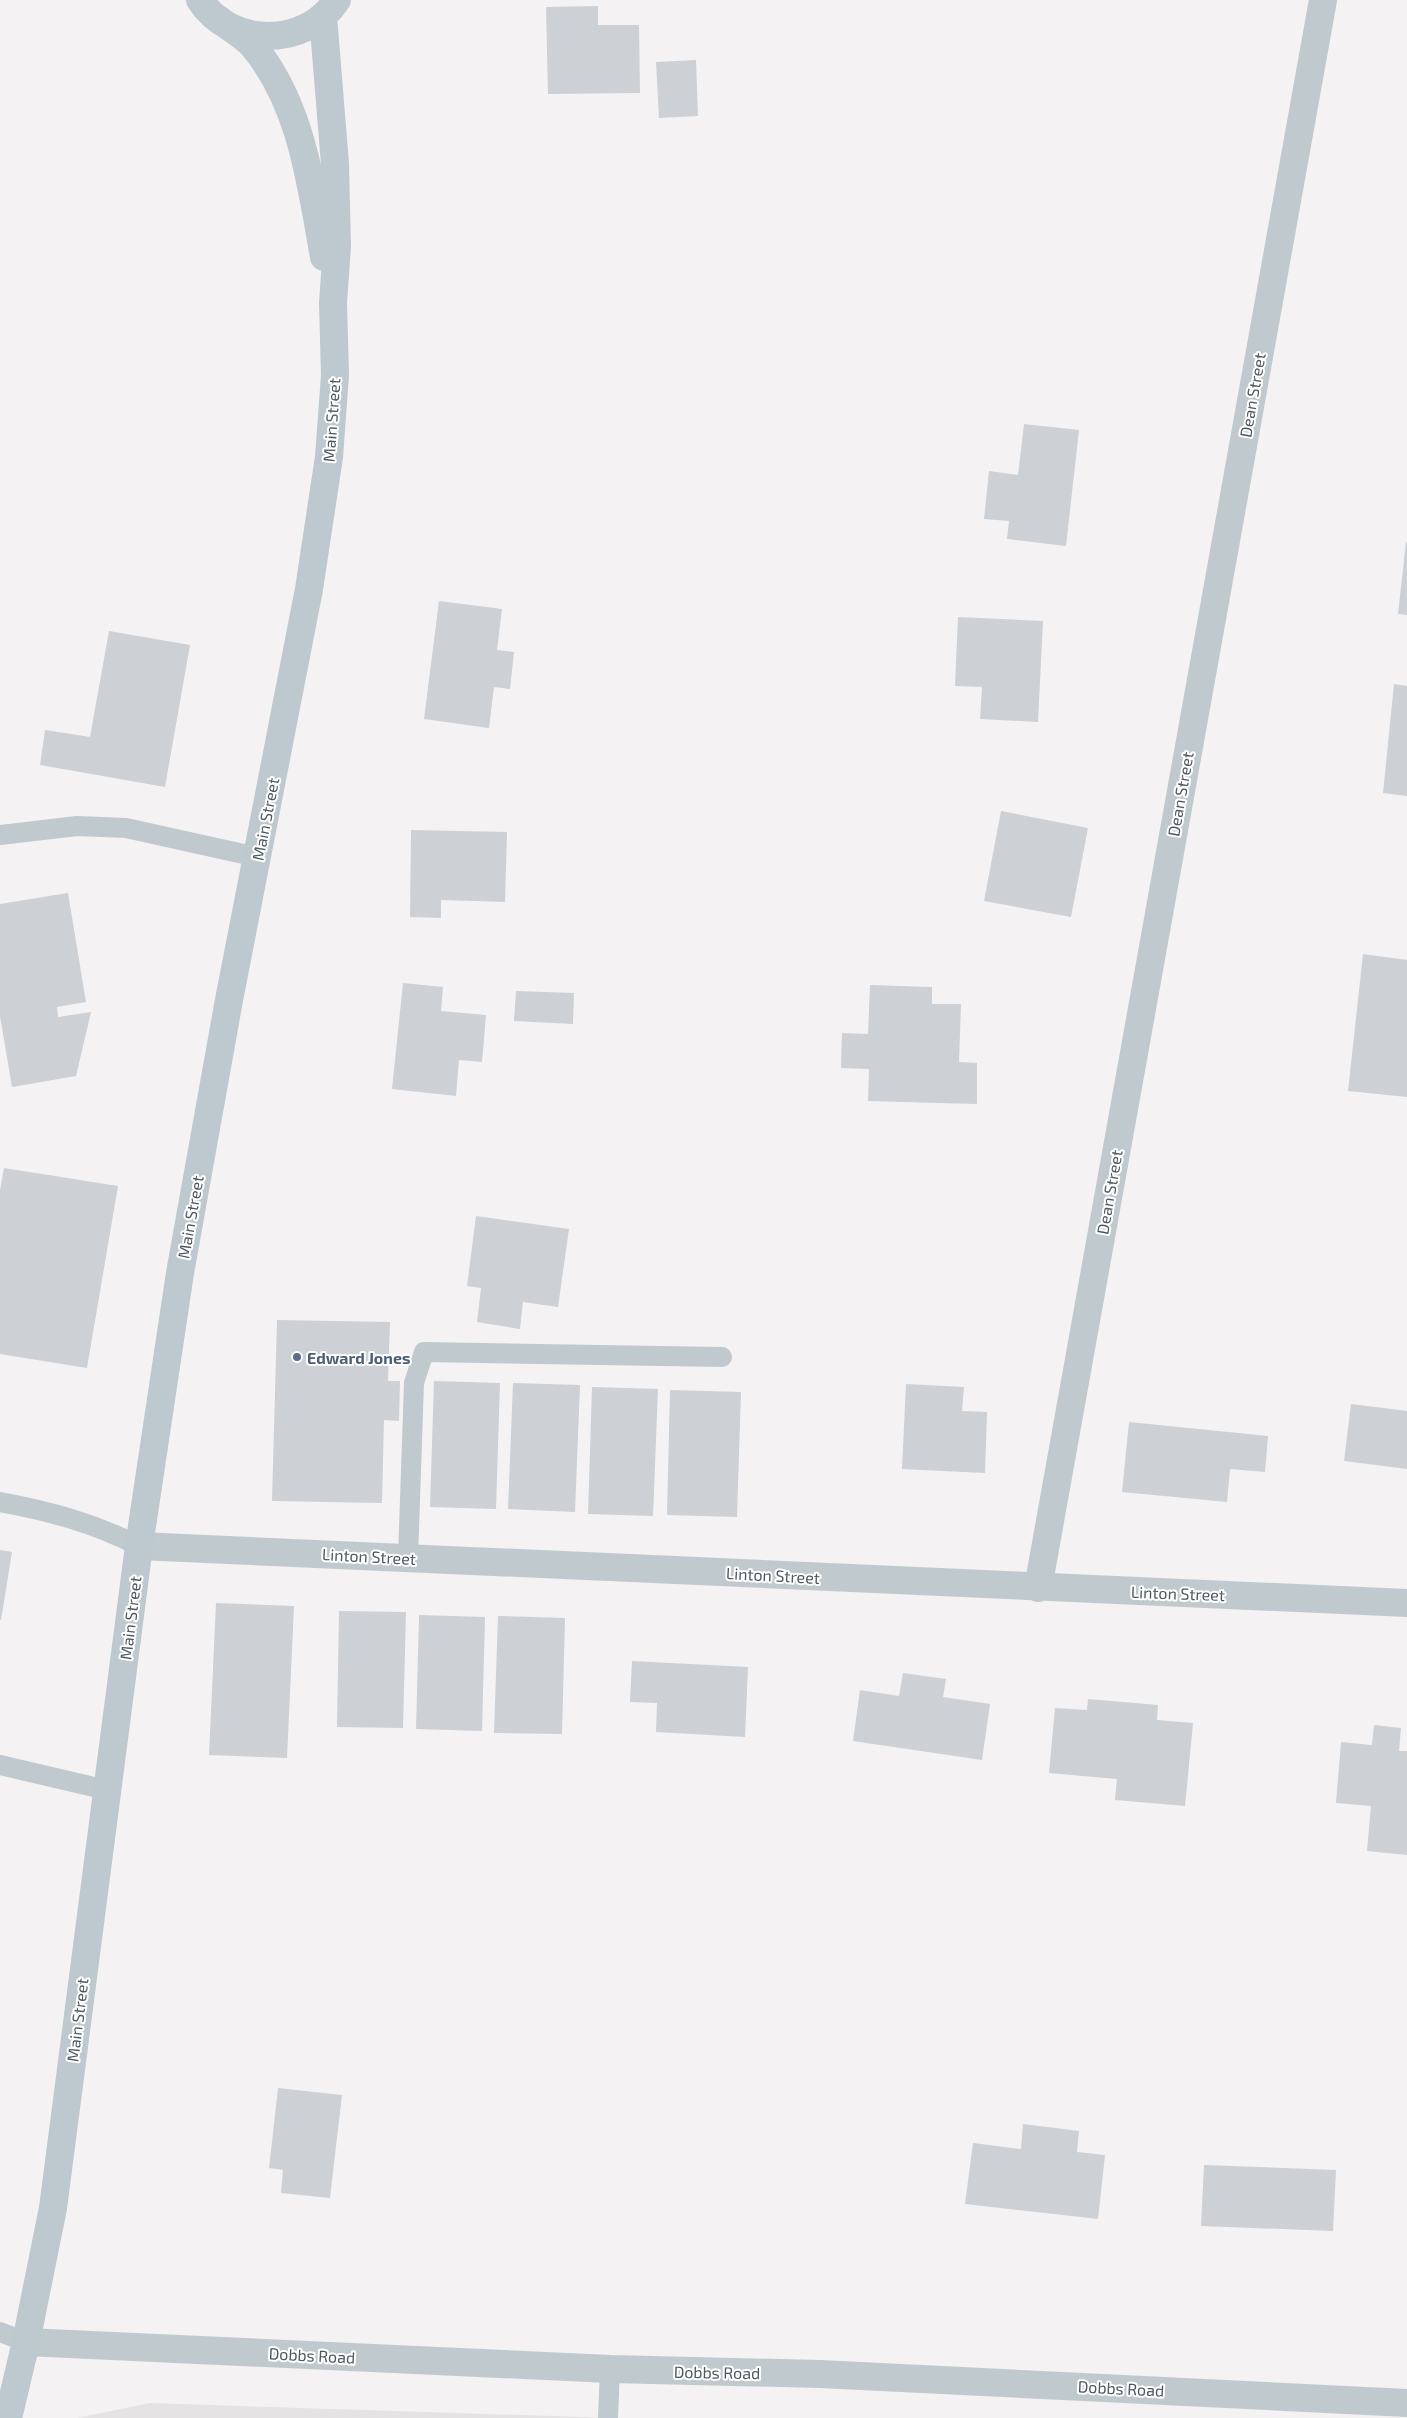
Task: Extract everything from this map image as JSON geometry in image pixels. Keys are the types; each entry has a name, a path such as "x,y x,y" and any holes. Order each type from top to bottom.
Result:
{"main road":[{"name":"Main Street","path":"208,9 243,33 257,36 272,36 300,31 330,8"},
{"name":"Main Street","path":"8,2418 26,2342 53,2208 139,1546 180,1273 229,1000 309,588 329,457 335,375 333,304 337,246 330,8"},
{"name":"Main Street","path":"208,9 252,44 274,76 291,114 308,169 327,272"}],"street":[{"name":"Dean Street","path":"1038,1588 1322,0"},
{"name":"Linton Street","path":"139,1546 1038,1588 1407,1603"},
{"name":"Dobbs Road","path":"26,2342 610,2370 820,2374 1407,2403"}],"lane":[{"path":"0,835 77,826 126,828 257,857"},
{"path":"408,1558 414,1383 424,1352 722,1357"},
{"path":"0,1502 67,1516 105,1529 139,1546"},
{"path":"0,1765 107,1790"},
{"path":"0,2332 26,2342"},
{"path":"608,2418 610,2370"}],"shaded area":[{"path":"150,2403 612,2418 77,2418"}],"building":[{"path":"598,6 598,25 639,25 640,93 548,94 546,7"},
{"path":"696,60 698,116 659,118 656,62"},
{"path":"1024,424 1079,430 1066,546 1007,539 1009,521 984,519 989,471 1018,475"},
{"path":"1407,542 1407,615 1398,614"},
{"path":"439,601 502,609 497,650 514,652 510,689 494,687 489,728 424,719"},
{"path":"958,617 1043,621 1038,722 980,719 982,687 955,686"},
{"path":"109,631 190,645 165,787 40,765 45,730 90,737"},
{"path":"1394,684 1407,686 1407,796 1383,793"},
{"path":"1001,811 1088,828 1071,917 984,901"},
{"path":"411,830 507,832 505,902 441,900 441,918 410,917"},
{"path":"68,893 86,1002 57,1007 58,1017 91,1012 76,1076 12,1087 0,1016 0,904"},
{"path":"1363,954 1407,960 1407,1097 1348,1091"},
{"path":"403,983 443,987 441,1011 486,1015 482,1062 459,1060 456,1096 392,1089"},
{"path":"870,985 932,987 932,1004 961,1004 959,1062 977,1063 977,1104 868,1101 869,1069 841,1068 842,1033 868,1034"},
{"path":"516,991 574,993 573,1024 514,1021"},
{"path":"4,1168 118,1186 87,1368 0,1354 0,1190"},
{"path":"476,1216 569,1229 558,1307 523,1302 520,1329 477,1322 481,1288 467,1286"},
{"path":"277,1320 390,1322 388,1381 400,1381 399,1421 384,1420 382,1503 272,1501"},
{"path":"434,1381 500,1383 496,1509 430,1507"},
{"path":"513,1383 580,1385 575,1512 508,1509"},
{"path":"906,1384 964,1387 962,1411 987,1412 985,1473 902,1469"},
{"path":"592,1387 658,1389 653,1516 588,1514"},
{"path":"670,1390 741,1392 737,1517 667,1515"},
{"path":"1351,1404 1407,1411 1407,1469 1344,1461"},
{"path":"1129,1422 1268,1436 1265,1472 1230,1469 1227,1502 1122,1492"},
{"path":"0,1550 12,1552 1,1620 0,1620"},
{"path":"216,1603 294,1606 287,1758 209,1755"},
{"path":"339,1611 406,1612 403,1728 337,1727"},
{"path":"419,1615 485,1617 482,1731 416,1729"},
{"path":"498,1616 565,1618 562,1734 494,1733"},
{"path":"632,1661 748,1667 745,1737 656,1732 657,1703 630,1702"},
{"path":"903,1673 946,1679 943,1697 990,1704 982,1760 853,1741 860,1690 899,1696"},
{"path":"1088,1699 1158,1705 1157,1720 1193,1723 1185,1806 1115,1800 1117,1779 1049,1773 1055,1708 1087,1710"},
{"path":"1374,1725 1401,1728 1399,1751 1407,1751 1407,1855 1367,1851 1371,1806 1336,1803 1341,1742 1372,1745"},
{"path":"278,2088 342,2095 330,2198 281,2193 283,2170 269,2168"},
{"path":"1023,2124 1079,2131 1077,2152 1105,2155 1098,2219 965,2204 973,2143 1021,2149"},
{"path":"1204,2165 1336,2170 1333,2231 1201,2226"}],"place":[{"name":"Edward Jones","path":"297,1357"}]}
